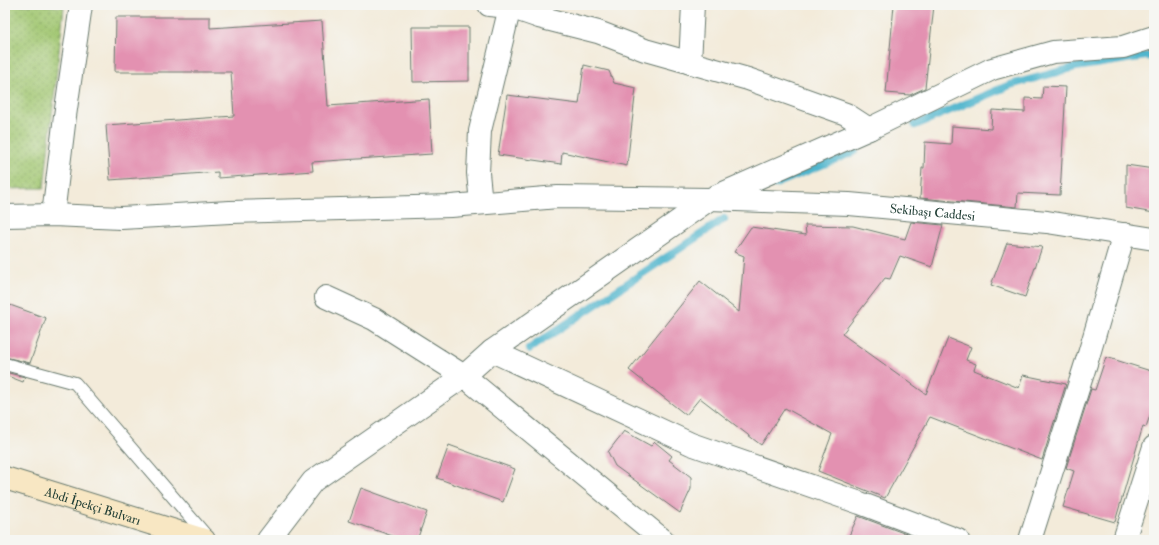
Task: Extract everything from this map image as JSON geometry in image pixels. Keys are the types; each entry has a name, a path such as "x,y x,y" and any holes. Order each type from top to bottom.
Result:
{"main road":[{"name":"Abdi İpekçi Bulvarı","path":"5,478 204,540"}],"street":[{"path":"53,215 64,116 81,5"},
{"path":"690,62 693,5"},
{"path":"481,203 478,173 480,131 499,6 598,32 645,50 748,79 846,114 869,128"},
{"path":"268,540 313,482 464,376 492,351 710,199 869,128 992,69 1053,52 1123,48 1154,37"},
{"name":"Sekibaşı Caddesi","path":"5,216 53,215 121,218 230,212 437,206 558,197 710,199 849,204 1047,222 1154,239"},
{"path":"1030,540 1089,354 1124,234"},
{"path":"326,297 374,319 464,376 663,540"},
{"path":"492,351 691,444 860,503 958,540"},
{"path":"1124,540 1154,447"}],"lane":[{"path":"5,364 75,383 210,540"}],"green space":[{"path":"5,5 42,5 64,7 44,188 5,189"}],"building":[{"path":"894,5 934,5 925,88 910,95 886,93"},
{"path":"116,17 210,17 210,28 322,21 328,106 429,99 432,154 312,162 313,171 218,178 218,172 110,180 106,125 234,116 231,72 115,72"},
{"path":"412,27 469,27 469,81 413,82"},
{"path":"584,65 609,71 614,83 636,88 627,166 562,152 561,164 498,155 507,95 579,104"},
{"path":"1043,86 1066,87 1060,195 1018,193 1017,207 920,198 922,168 924,168 925,142 951,144 952,126 991,129 992,110 1025,112 1025,98 1042,99"},
{"path":"1126,165 1154,169 1154,213 1126,208"},
{"path":"911,222 943,225 932,267 900,256 890,279 885,278 842,334 926,394 948,338 971,347 966,360 976,364 974,370 1019,388 1023,375 1066,384 1042,460 930,417 885,498 818,471 832,434 785,408 761,445 700,398 686,415 629,370 700,281 739,312 744,256 734,252 751,227 806,235 805,225 853,226 905,239"},
{"path":"1007,243 1042,247 1025,297 991,285"},
{"path":"10,305 46,318 30,363 5,357 5,318"},
{"path":"1106,357 1154,372 1154,404 1146,427 1143,426 1115,522 1063,507 1074,471 1066,468 1091,389 1095,390"},
{"path":"5,372 25,377 23,382 5,375"},
{"path":"624,431 651,446 655,442 672,456 669,460 691,477 691,489 680,513 615,466 608,452"},
{"path":"449,445 515,469 503,502 437,478"},
{"path":"361,488 427,512 417,540 404,540 349,521"},
{"path":"858,516 922,540 847,540"}],"waterway":[{"path":"915,125 1010,85 1076,67 1146,56 1154,57"},
{"path":"775,184 855,151"},
{"path":"529,349 724,219"}]}
